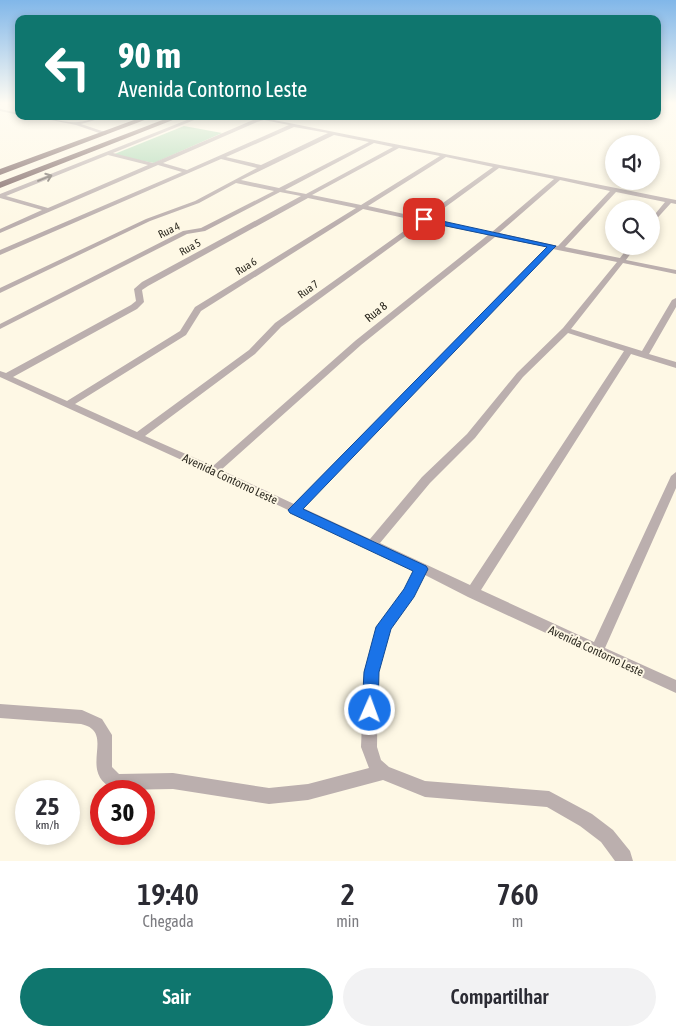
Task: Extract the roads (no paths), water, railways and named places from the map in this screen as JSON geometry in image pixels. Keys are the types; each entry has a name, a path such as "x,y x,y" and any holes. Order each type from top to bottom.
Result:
{"highway":[{"path":"0,172 77,143"},
{"path":"0,185 109,143"},
{"path":"107,153 108,149 118,143"}],"street":[{"path":"0,196 132,143"},
{"path":"0,238 4,230 204,143"},
{"path":"0,253 253,143"},
{"path":"0,291 148,220 197,202 261,167 311,143"},
{"name":"Rua 4","path":"0,327 185,232 203,230 370,143"},
{"path":"384,143 605,187"},
{"name":"Rua 5","path":"3,375 134,307 140,302 138,289 145,284 398,146"},
{"path":"107,153 186,171"},
{"name":"Rua 6","path":"67,405 183,333 198,309 446,155"},
{"path":"221,157 261,167"},
{"name":"Rua 7","path":"137,437 252,352 278,324 498,166"},
{"name":"Rua 8","path":"214,471 358,343 494,234 560,178"},
{"path":"235,181 676,272"},
{"path":"295,510 614,190"},
{"path":"620,190 673,201"},
{"path":"0,196 48,210"},
{"path":"660,214 673,201"},
{"path":"371,546 426,480 471,436 520,375 566,330 626,255"},
{"path":"644,355 676,300"},
{"path":"566,330 676,365"},
{"path":"472,593 629,350"},
{"name":"Avenida Contorno Leste","path":"3,375 214,471 676,687"},
{"path":"597,651 676,476"},
{"path":"422,569 409,593 384,627 372,672 368,747 375,765 383,772 425,789 549,799 586,820 607,836 624,857 624,861"},
{"path":"0,711 82,717 96,724 104,735 104,770 116,782 173,781 269,796 308,792 383,772"}]}
